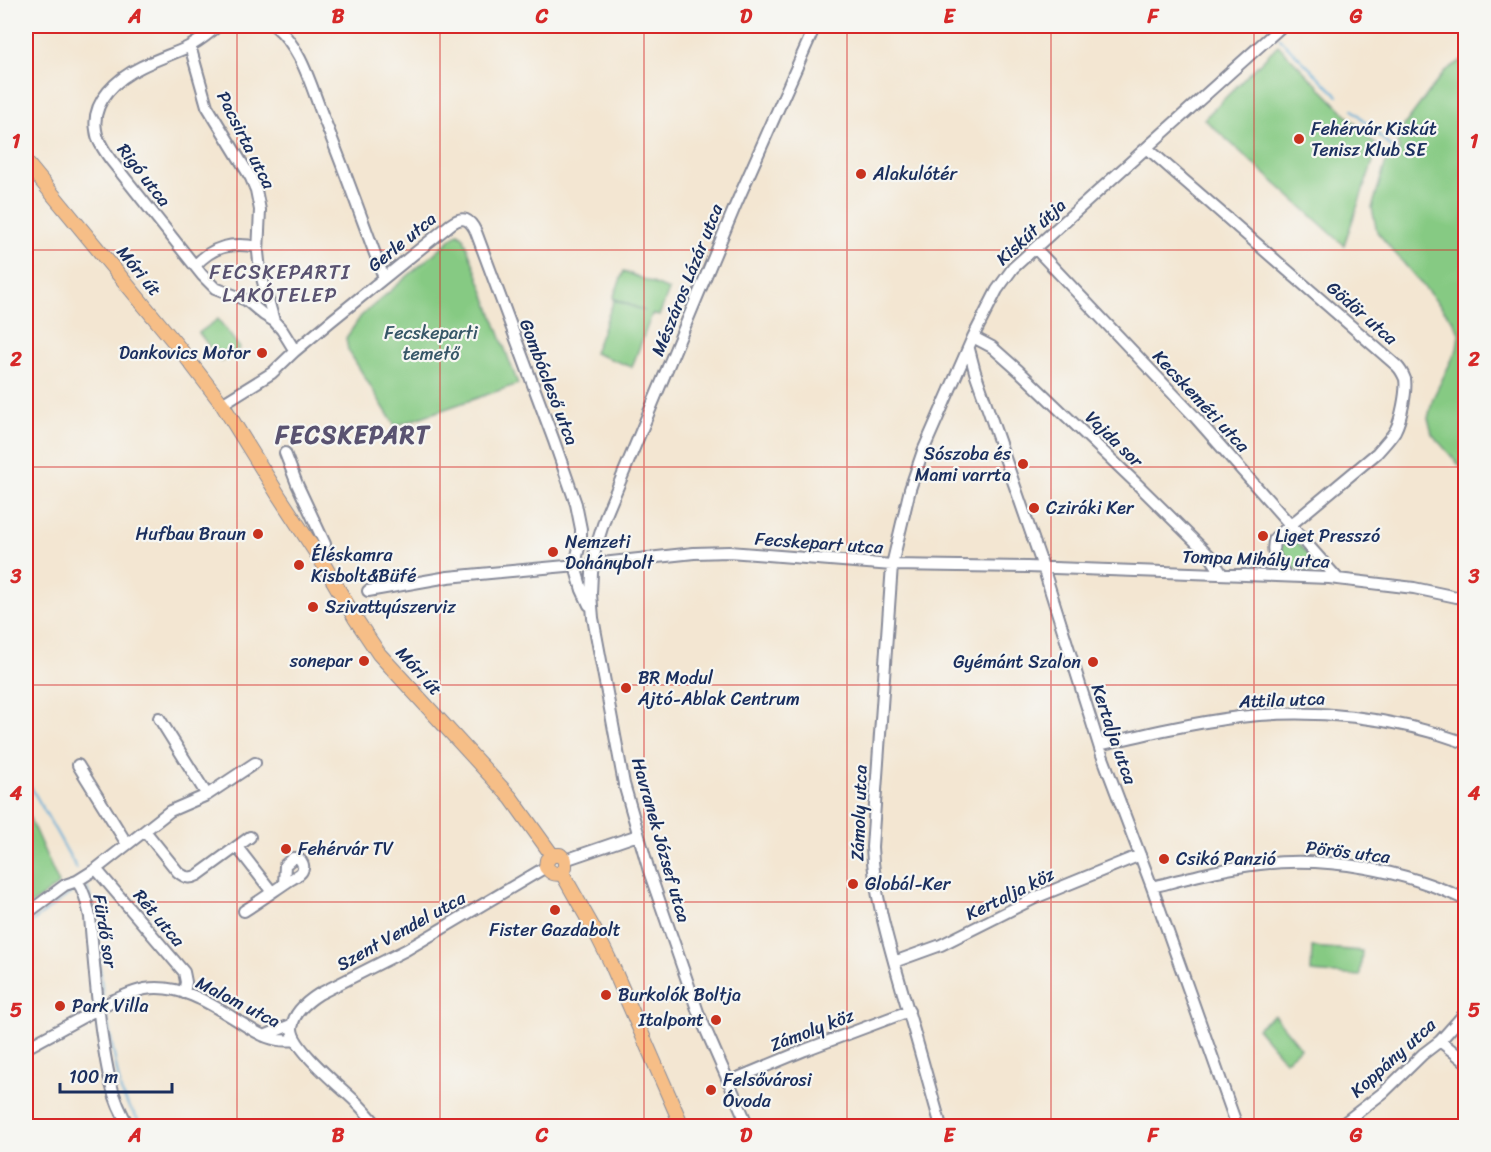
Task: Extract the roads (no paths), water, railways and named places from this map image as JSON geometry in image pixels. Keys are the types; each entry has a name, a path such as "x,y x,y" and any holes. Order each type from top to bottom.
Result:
{"main road":[{"name":"Móri út","path":"26,162 180,349 222,404 324,565 354,618 379,654 512,798 556,864 596,933 682,1126"}],"street":[{"name":"Rigó utca","path":"218,26 190,46 138,68 115,85 99,105 95,118 95,129 110,159 195,266 215,288 246,300 274,321 295,351"},
{"path":"275,26 297,52 384,278"},
{"name":"Mészáros Lázár utca","path":"596,550 606,515 736,204 815,26"},
{"name":"Kiskút útja","path":"891,565 914,476 923,451 974,337 1005,278 1013,268 1282,26"},
{"name":"Pacsirta utca","path":"190,46 207,106 256,190 260,210 258,247 261,277 274,321"},
{"name":"Gödör utca","path":"1147,148 1398,366 1404,375 1405,389 1399,421 1388,441 1377,453 1291,525"},
{"name":"Gerle utca","path":"222,404 272,373 295,351 384,278 451,224 462,218"},
{"name":"Gombócleső utca","path":"462,218 468,220 476,231 564,470 579,517 581,538 577,569"},
{"path":"195,266 207,254 228,246 258,247"},
{"name":"Kecskeméti utca","path":"1035,248 1194,416 1338,579"},
{"name":"Vajda sor","path":"974,337 992,347 1027,379 1210,556 1222,574"},
{"name":"Kertalja utca","path":"969,349 1043,567 1099,745 1152,886 1237,1126"},
{"path":"285,453 325,544"},
{"path":"279,496 297,484"},
{"path":"1285,576 1275,560 1273,544 1275,538 1291,525"},
{"path":"578,548 596,550"},
{"name":"Havranek József utca","path":"596,550 591,594 592,610 624,784 656,893 698,1012 748,1126"},
{"name":"Fecskepart utca","path":"577,569 713,552 891,565 1043,567"},
{"name":"Zámoly utca","path":"891,565 872,848 875,884 894,962 941,1126"},
{"name":"Tompa Mihály utca","path":"1043,567 1338,579 1414,588 1466,599"},
{"path":"368,591 448,578 577,569 582,590 592,610"},
{"name":"Attila utca","path":"1099,745 1217,720 1291,714 1342,716 1386,722 1466,743"},
{"path":"159,718 207,795"},
{"path":"26,914 65,885 77,881 96,869 170,811 207,795 255,763"},
{"path":"78,765 127,844"},
{"path":"144,831 178,872 188,878 198,875 250,837"},
{"name":"Szent Vendel utca","path":"293,1024 299,1011 310,999 406,950 556,864 639,835"},
{"path":"237,847 272,892"},
{"name":"Kertalja köz","path":"894,962 941,945 1037,897 1140,855"},
{"name":"Pörös utca","path":"1152,886 1250,866 1284,862 1311,863 1352,866 1395,874 1466,900"},
{"name":"Rét utca","path":"96,869 184,972 186,982 184,993"},
{"name":"Fürdő sor","path":"77,881 82,888 90,917 106,1066 113,1095 122,1117 129,1126"},
{"path":"244,911 284,884"},
{"name":"Malom utca","path":"26,1048 114,1000 143,989 162,988 184,993 208,1003 264,1036 284,1041 295,1040"},
{"name":"Zámoly köz","path":"728,1082 909,1011"},
{"name":"Koppány utca","path":"1340,1126 1384,1092 1423,1054 1440,1041 1466,1012"},
{"path":"264,1036 293,1024 295,1040 306,1055 378,1126"},
{"path":"1440,1041 1466,1062"}],"waterway":[{"path":"1279,38 1338,96"},
{"path":"1353,110 1398,154"},
{"path":"26,778 77,869"},
{"path":"85,883 95,917"},
{"path":"26,926 76,889"},
{"path":"96,926 103,1001"},
{"path":"105,1009 121,1091 143,1126"}],"place":[{"name":"Fehérvár Kiskút Tenisz Klub SE","path":"1299,139"},
{"name":"Alakulótér","path":"861,174"},
{"name":"Dankovics Motor","path":"262,353"},
{"name":"Sószoba és Mami varrta","path":"1023,464"},
{"name":"Cziráki Ker","path":"1034,508"},
{"name":"Hufbau Braun","path":"258,534"},
{"name":"Liget Presszó","path":"1263,536"},
{"name":"Nemzeti Dohánybolt","path":"553,552"},
{"name":"Éléskamra Kisbolt&Büfé","path":"299,565"},
{"name":"Szivattyúszerviz","path":"313,607"},
{"name":"sonepar","path":"364,661"},
{"name":"Gyémánt Szalon","path":"1093,662"},
{"name":"BR Modul Ajtó-Ablak Centrum","path":"626,688"},
{"name":"Fehérvár TV","path":"286,849"},
{"name":"Csikó Panzió","path":"1164,859"},
{"name":"Globál-Ker","path":"853,884"},
{"name":"Fister Gazdabolt","path":"555,910"},
{"name":"Burkolók Boltja","path":"606,995"},
{"name":"Park Villa","path":"60,1006"},
{"name":"Italpont","path":"716,1020"},
{"name":"Felsővárosi Óvoda","path":"711,1090"}],"district":[{"name":"FECSKEPARTI LAKÓTELEP","path":"280,284"},
{"name":"FECSKEPART","path":"353,435"}],"park label":[{"name":"Fecskeparti temető","path":"431,343"}]}
